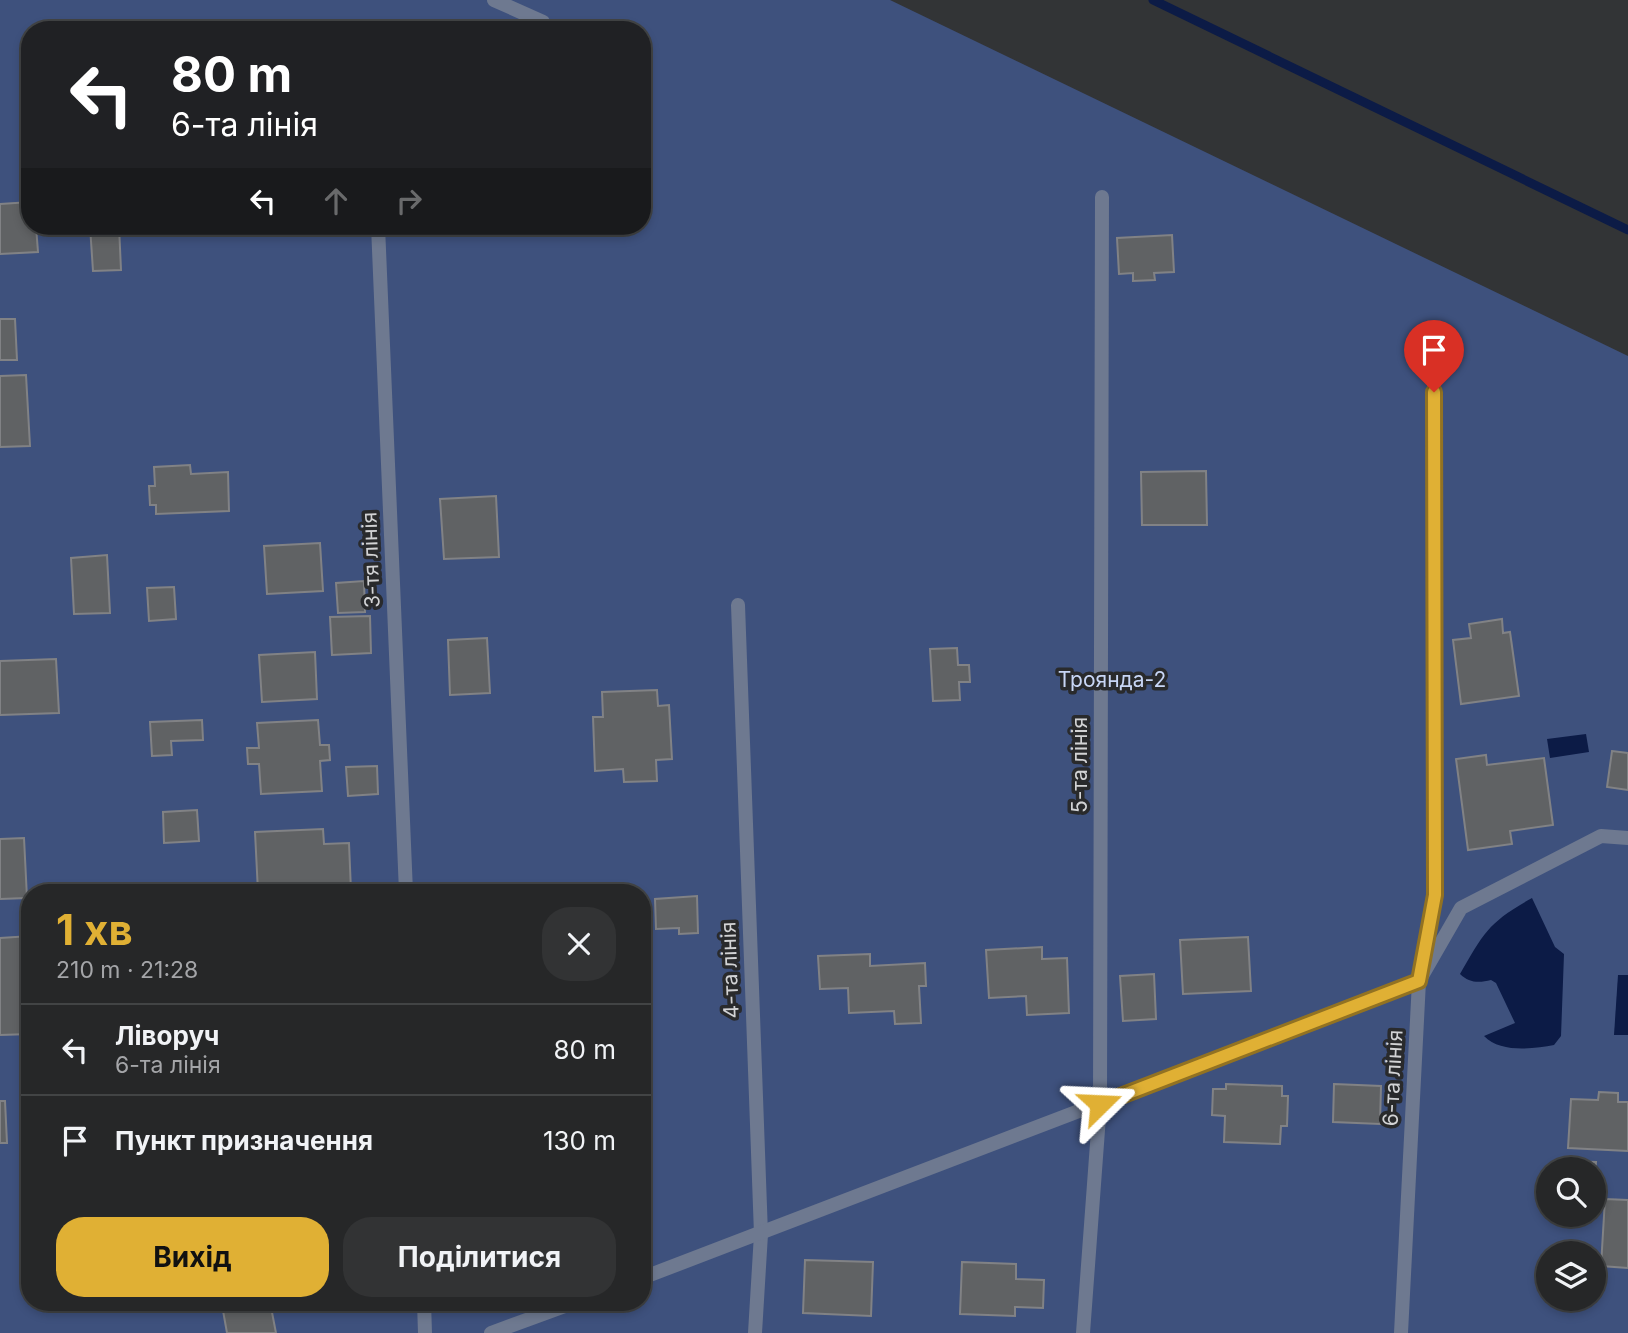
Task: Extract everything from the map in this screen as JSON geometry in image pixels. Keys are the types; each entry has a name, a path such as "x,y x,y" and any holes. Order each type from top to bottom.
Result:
{"street":[{"path":"494,0 541,21"},
{"name":"5-та лінія","path":"1083,1333 1100,1104 1102,197"},
{"name":"3-тя лінія","path":"378,235 406,884"},
{"name":"6-та лінія","path":"1401,1333 1419,981 1435,895 1434,364"},
{"name":"4-та лінія","path":"738,605 761,1234 755,1333"},
{"path":"651,1275 1419,981 1461,908 1601,836 1628,838"},
{"path":"424,1311 425,1333"},
{"path":"491,1333 551,1311"}],"green space":[{"name":"Троянда-2","path":"0,0 890,0 1628,356 1628,1333 0,1333"}],"shaded area":[{"path":"1586,734 1589,752 1550,758 1547,739"},
{"path":"1532,898 1555,947 1564,954 1561,1036 1554,1045 1508,1047 1484,1036 1515,1023 1496,983 1491,980 1471,981 1460,974 1489,929 1506,914"},
{"path":"1618,975 1628,975 1628,1035 1614,1035"}],"building":[{"path":"21,203 21,235 37,235 38,252 0,254 0,204"},
{"path":"91,235 119,235 121,270 93,271"},
{"path":"1172,235 1174,272 1154,273 1155,280 1133,281 1133,273 1119,274 1117,238"},
{"path":"0,319 15,319 17,360 0,360"},
{"path":"26,375 30,446 0,447 0,376"},
{"path":"190,465 191,474 228,472 229,511 156,514 156,505 150,505 149,486 155,486 154,467"},
{"path":"1206,471 1207,525 1142,525 1141,472"},
{"path":"496,496 499,557 444,559 440,499"},
{"path":"320,543 323,591 267,594 264,546"},
{"path":"107,555 110,613 74,614 71,558"},
{"path":"364,581 365,612 338,613 336,583"},
{"path":"174,587 176,619 149,621 147,588"},
{"path":"370,616 371,653 332,655 330,617"},
{"path":"1502,619 1503,633 1510,632 1519,696 1461,704 1453,640 1471,638 1469,624"},
{"path":"487,638 490,693 450,695 448,640"},
{"path":"957,648 958,665 969,665 970,682 959,682 960,700 933,701 930,649"},
{"path":"315,652 317,699 262,702 259,655"},
{"path":"56,659 59,713 0,715 0,661"},
{"path":"657,690 658,706 669,705 672,759 656,760 657,781 624,782 623,769 595,771 593,717 603,717 602,692"},
{"path":"202,720 203,740 171,741 172,755 152,756 150,722"},
{"path":"318,720 320,745 329,745 330,760 320,761 322,791 261,794 259,764 248,764 247,748 259,748 257,723"},
{"path":"1612,751 1628,753 1628,790 1607,787"},
{"path":"1486,755 1487,765 1544,758 1553,825 1510,831 1512,844 1468,850 1456,759"},
{"path":"377,766 378,794 348,796 346,767"},
{"path":"197,810 199,841 164,843 163,812"},
{"path":"323,829 324,844 349,843 351,884 258,884 255,832"},
{"path":"24,838 26,884 21,884 21,898 0,899 0,839"},
{"path":"697,896 698,933 679,934 679,928 656,929 655,899"},
{"path":"21,937 21,1034 0,1035 0,938"},
{"path":"1248,937 1251,991 1183,994 1180,940"},
{"path":"1042,947 1042,959 1067,958 1069,1013 1027,1015 1026,996 989,998 986,950"},
{"path":"870,954 870,966 925,963 926,986 919,986 921,1023 895,1024 894,1011 849,1013 848,988 820,989 818,956"},
{"path":"1154,974 1156,1019 1123,1021 1120,976"},
{"path":"1226,1084 1282,1086 1282,1096 1288,1096 1287,1126 1281,1126 1280,1144 1224,1142 1225,1116 1212,1115 1213,1089 1226,1089"},
{"path":"1334,1084 1381,1086 1380,1124 1333,1122"},
{"path":"1599,1092 1618,1093 1618,1102 1628,1102 1628,1151 1568,1148 1571,1099 1598,1100"},
{"path":"0,1101 5,1101 7,1143 0,1143"},
{"path":"1606,1199 1628,1200 1628,1268 1606,1266 1606,1241 1602,1241 1603,1227 1606,1227"},
{"path":"805,1260 873,1262 871,1316 803,1313"},
{"path":"962,1262 1016,1264 1016,1279 1044,1280 1043,1308 1015,1307 1015,1316 960,1314"},
{"path":"223,1311 272,1311 276,1333 227,1333"}],"waterway":[{"path":"1153,0 1628,230"}],"route":[{"path":"1100,1104 1419,981 1435,895 1434,392"}]}
